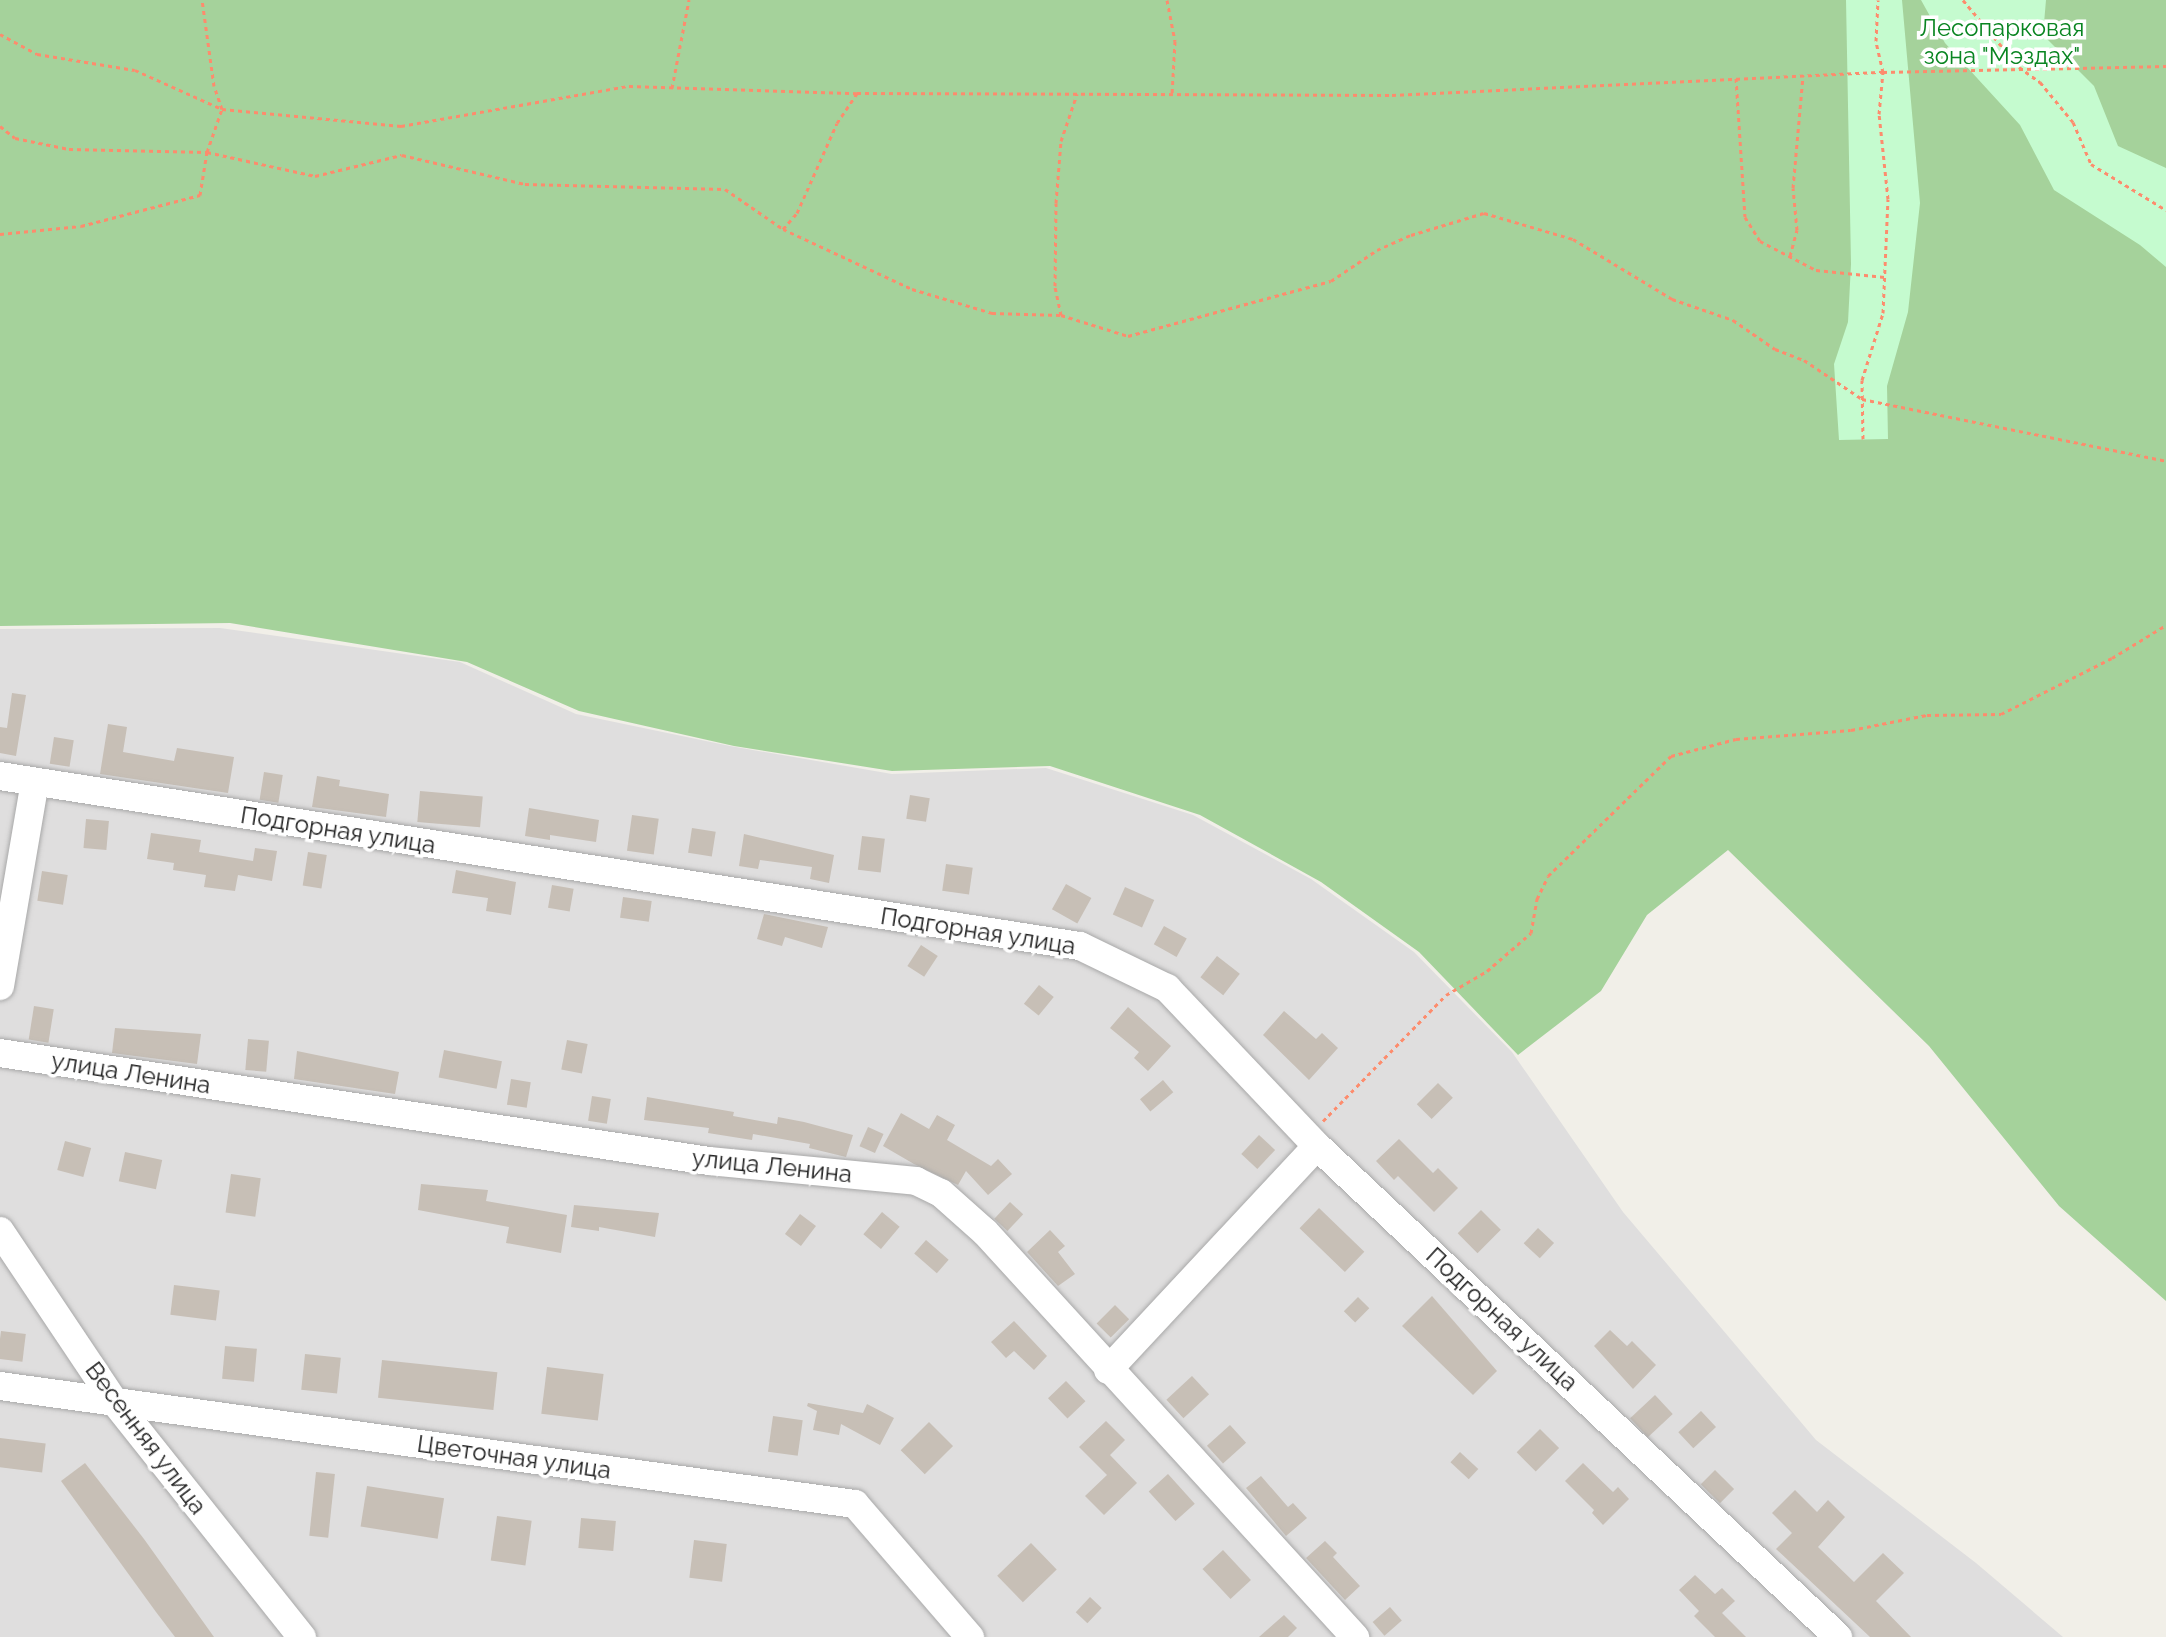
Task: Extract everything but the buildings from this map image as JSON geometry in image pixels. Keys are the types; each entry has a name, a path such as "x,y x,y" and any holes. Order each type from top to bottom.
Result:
{"street":[{"name":"Подгорная улица","path":"0,776 1080,946 1167,988 1314,1141 1838,1637"},
{"path":"0,986 35,782"},
{"name":"улица Ленина","path":"0,1053 709,1161 916,1181 941,1193 985,1232 1355,1637"},
{"path":"1108,1370 1314,1141"},
{"name":"Весенняя улица","path":"0,1231 114,1401 302,1637"},
{"name":"Цветочная улица","path":"0,1386 855,1504 970,1637"}],"path":[{"path":"0,234 81,226 200,195 207,152 222,109 214,86 202,0"},
{"path":"672,88 689,0"},
{"path":"1167,0 1175,41 1172,94"},
{"path":"1863,439 1862,380 1883,313 1883,251 1888,199 1879,114 1883,72 1876,41 1878,0"},
{"path":"1963,0 2019,67 2040,82 2073,122 2091,164 2166,210"},
{"path":"0,34 37,54 135,70 222,109 401,126 629,86 857,93 1392,95 1883,72 2166,66"},
{"path":"1790,256 1797,230 1793,188 1803,75"},
{"path":"1736,78 1745,217 1760,241 1816,270 1885,277"},
{"path":"783,229 797,213 837,123 857,93"},
{"path":"1061,315 1055,286 1056,203 1061,141 1077,93"},
{"path":"0,126 15,138 69,149 207,152 315,176 402,155 525,184 725,189 783,229 912,289 992,313 1061,315 1128,336 1318,285 1377,250 1411,235 1484,213 1573,239 1672,299 1733,320 1775,349 1804,360 1862,399 2166,461"},
{"path":"1314,1141 1446,995 1487,971 1531,933 1537,899 1548,876 1671,756 1736,739 1851,730 1927,715 2001,714 2112,658 2166,625"}],"shaded area":[{"path":"220,628 460,662 576,714 730,746 892,774 1046,768 1193,815 1311,879 1414,952 1512,1052 1623,1212 1816,1440 1976,1563 2063,1637 0,1637 0,629"}],"green space":[{"path":"0,0 2166,0 2166,1301 2059,1206 1929,1046 1728,850 1647,915 1601,991 1518,1055 1419,952 1321,882 1200,815 1050,766 892,771 734,746 579,711 467,662 230,623 0,626"},
{"name":"Лесопарковая зона \"Мэздах\"","path":"1846,0 1902,0 1920,203 1908,312 1887,386 1888,439 1839,440 1834,364 1848,322 1851,264"},
{"name":"Лесопарковая зона \"Мэздах\"","path":"1921,0 2046,0 2043,35 2094,86 2118,146 2166,168 2166,267 2140,245 2054,190 2020,125 1945,43"}]}
